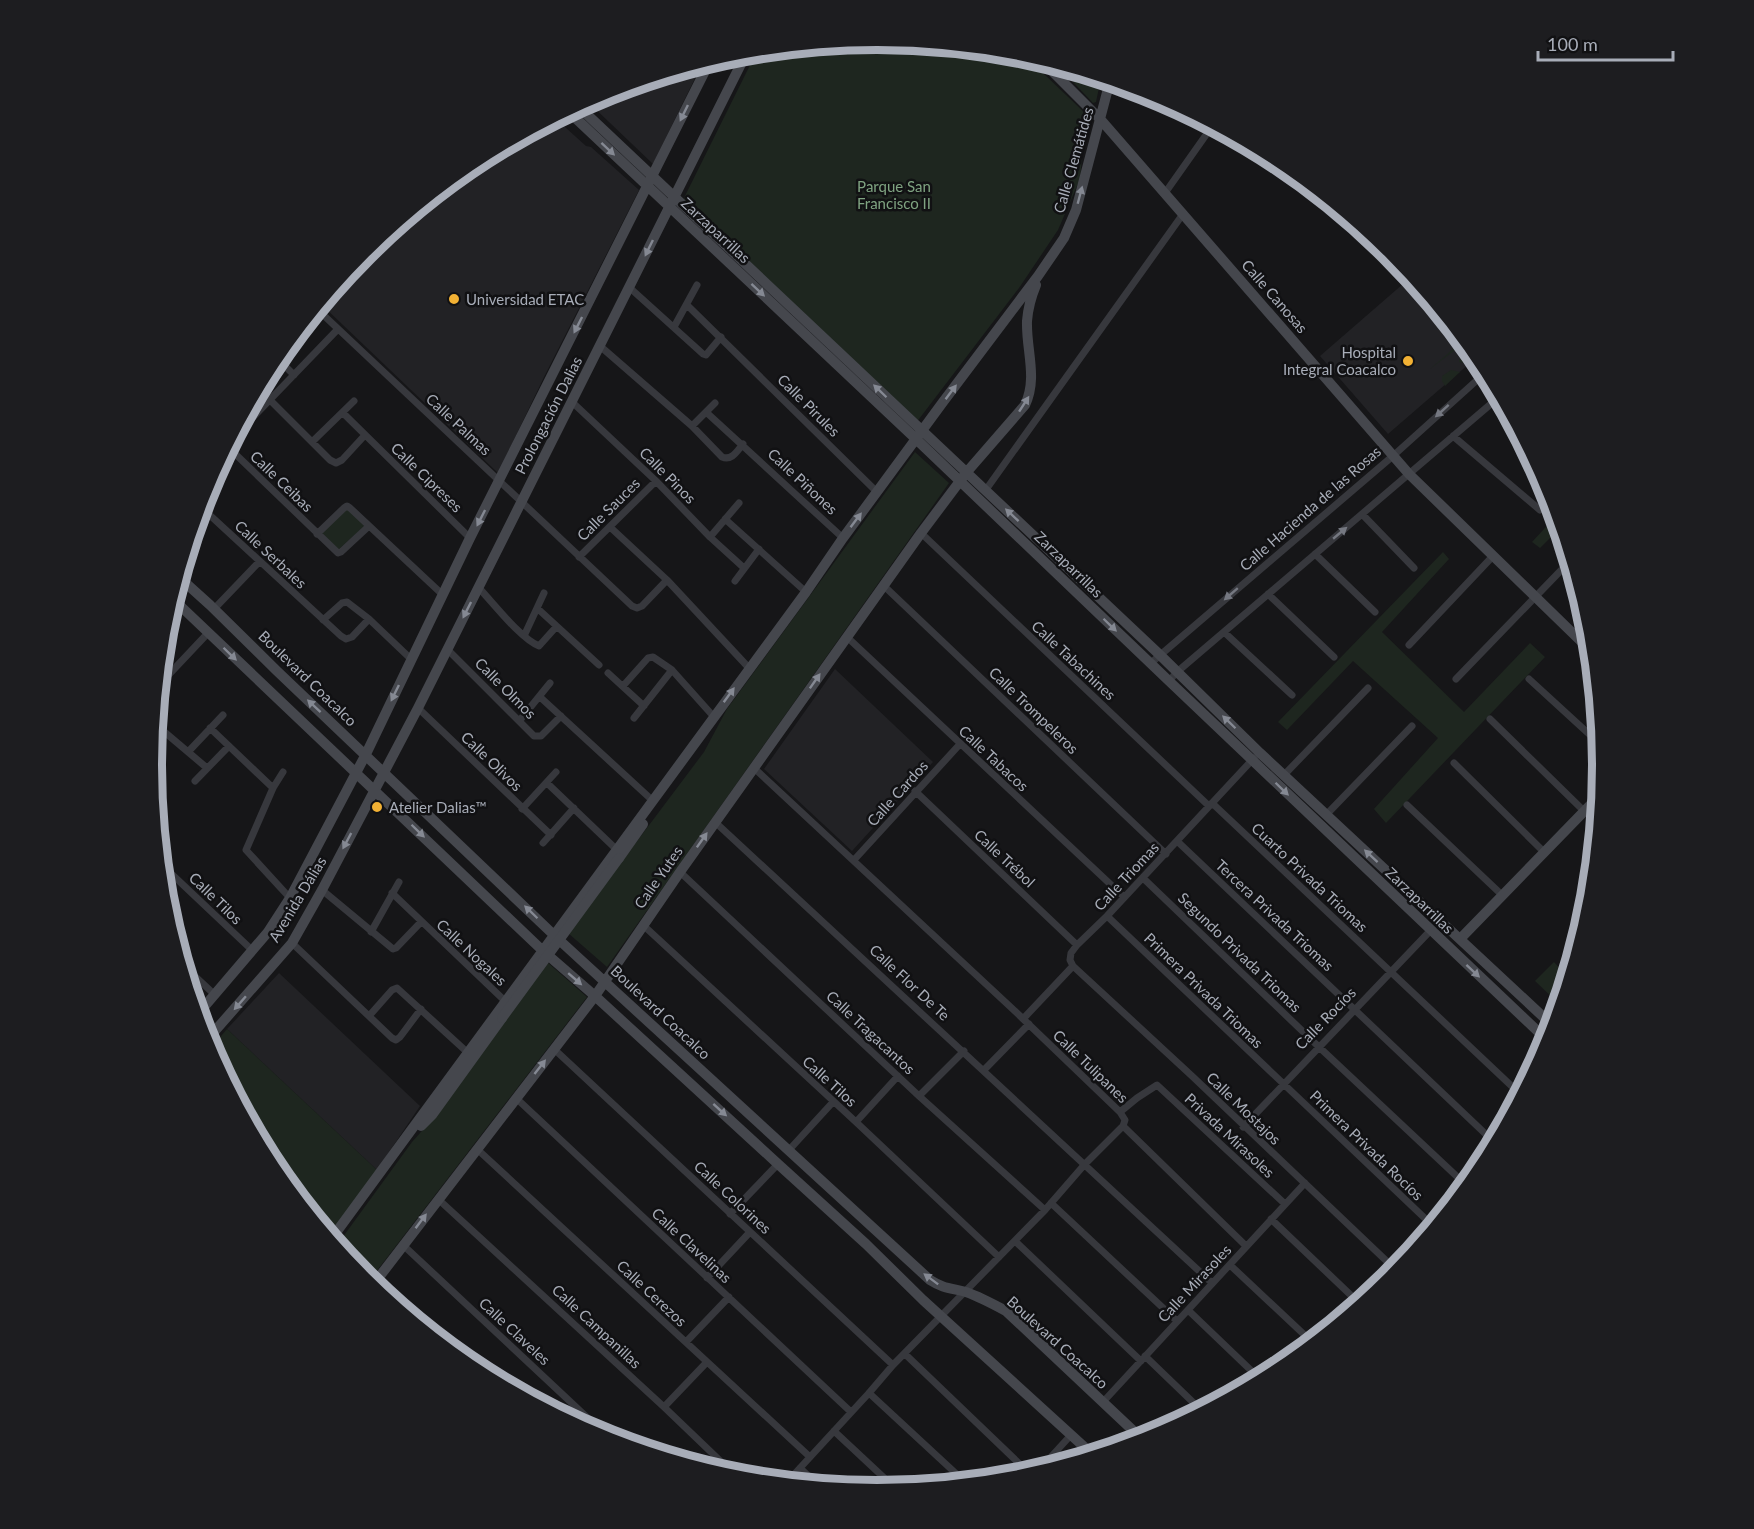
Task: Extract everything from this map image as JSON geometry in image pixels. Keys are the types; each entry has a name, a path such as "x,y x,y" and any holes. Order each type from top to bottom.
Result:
{"main road":[{"name":"Prolongación Dalias","path":"374,790 479,588 742,62"},
{"name":"Prolongación Dalias","path":"355,774 470,538 704,71"},
{"name":"Calle Canosas","path":"1053,72 1101,120 1394,454 1409,474 1581,641"},
{"name":"Calle Clemátides","path":"919,435 1064,238 1076,210 1108,88"},
{"name":"Zarzaparrillas","path":"584,113 650,182 669,207 919,435"},
{"name":"Zarzaparrillas","path":"575,117 650,182 675,195 1169,681 1256,756 1284,775 1545,1018"},
{"name":"Calle Clemátides","path":"963,477 1025,405 1030,394 1032,382 1027,323 1029,306 1038,276"},
{"path":"398,1149 432,1114 502,1018 652,801 919,435"},
{"name":"Zarzaparrillas","path":"963,477 986,491 1160,655 1256,756 1430,931 1540,1033"},
{"name":"Calle Yutes","path":"379,1277 595,996 883,585 963,477"},
{"name":"Boulevard Coacalco","path":"185,583 554,934 930,1280 940,1286 964,1291 1005,1311 1134,1432"},
{"path":"180,606 542,950 866,1244 1086,1448"},
{"path":"336,1232 542,950 678,776 712,720"},
{"name":"Avenida Dálias","path":"205,1007 268,932 290,898 355,774"},
{"name":"Avenida Dálias","path":"214,1032 292,942 374,790"},
{"path":"1461,938 1590,805"}],"street":[{"path":"1165,194 1209,131"},
{"path":"986,491 1183,214"},
{"path":"674,327 697,285"},
{"path":"630,288 702,354 706,355 721,338"},
{"name":"Calle Pirules","path":"687,304 877,492"},
{"name":"Calle Palmas","path":"322,314 632,606 637,608 642,606 667,580"},
{"path":"252,419 338,329"},
{"path":"600,346 692,426 722,457 727,459 731,457 743,444"},
{"path":"284,365 294,375"},
{"name":"Calle Hacienda de las Rosas","path":"1150,663 1479,378"},
{"path":"270,400 330,460 336,463 342,460 365,435"},
{"path":"312,442 354,401"},
{"name":"Calle Pinos","path":"571,402 656,481 744,568"},
{"path":"1169,681 1493,402"},
{"path":"692,426 715,403"},
{"name":"Calle Piñones","path":"706,412 843,538"},
{"name":"Calle Cipreses","path":"343,413 470,538"},
{"path":"1453,436 1540,510"},
{"name":"Calle Ceibas","path":"234,453 338,553 369,526"},
{"name":"Calle Sauces","path":"579,557 656,481"},
{"path":"711,537 739,503"},
{"name":"Calle Ceibas","path":"317,534 347,506 443,595"},
{"name":"Calle Serbales","path":"208,513 346,639 352,637 369,618"},
{"path":"1362,514 1414,568"},
{"path":"725,519 806,592"},
{"path":"610,526 667,580 749,668"},
{"name":"Calle Tabachines","path":"921,533 1210,805"},
{"path":"735,581 759,549"},
{"path":"1315,554 1375,612"},
{"path":"1409,645 1493,556"},
{"path":"214,609 259,562"},
{"path":"1456,679 1564,567"},
{"name":"Calle Trompeleros","path":"883,585 1166,854"},
{"path":"479,588 524,636 539,646 556,627"},
{"path":"524,636 544,593"},
{"path":"1268,594 1334,657"},
{"path":"323,620 342,603 347,602 369,618 412,660"},
{"path":"537,608 599,665"},
{"path":"1224,632 1292,695"},
{"path":"168,675 208,633"},
{"name":"Calle Tabacos","path":"847,637 1124,897"},
{"name":"Calle Olmos","path":"447,649 537,737 561,717 652,801"},
{"path":"623,686 648,658 652,657 672,670 712,720"},
{"path":"634,718 672,670"},
{"path":"608,674 644,706"},
{"path":"1529,679 1591,736"},
{"path":"520,720 550,683"},
{"path":"1284,775 1368,688"},
{"path":"540,697 561,717"},
{"name":"Calle Olivos","path":"418,708 522,809 556,772"},
{"path":"188,752 223,715"},
{"path":"1490,719 1584,811"},
{"path":"1326,815 1412,726"},
{"path":"210,728 273,788"},
{"path":"163,731 207,768"},
{"name":"Calle Cardos","path":"854,860 960,744"},
{"path":"195,781 229,746"},
{"name":"Calle Triomas","path":"1077,945 1166,854 1256,756"},
{"path":"1454,763 1544,852"},
{"name":"Calle Tulipanes","path":"754,768 1026,1021 1120,1112 1125,1120 1123,1126 893,1365 794,1474"},
{"path":"283,772 273,788 246,850 290,898"},
{"name":"Calle Olivos","path":"547,783 617,853"},
{"name":"Calle Trébol","path":"915,791 1077,945"},
{"name":"Cuarto Privada Triomas","path":"1210,805 1514,1088"},
{"path":"1407,805 1502,895"},
{"path":"543,843 574,808"},
{"path":"522,809 551,835"},
{"name":"Calle Flor De Te","path":"715,822 1212,1282"},
{"name":"Tercera Privada Triomas","path":"1177,841 1488,1136"},
{"name":"Calle Tragacantos","path":"680,872 919,1096 1045,1209"},
{"name":"Calle Tilos","path":"171,873 252,951"},
{"name":"Segundo Privada Triomas","path":"1143,878 1460,1179"},
{"path":"371,932 399,882"},
{"name":"Calle Nogales","path":"322,890 393,949 421,922"},
{"name":"Calle Nogales","path":"392,893 505,1001"},
{"name":"Primera Privada Triomas","path":"1107,916 1283,1084"},
{"name":"Calle Tilos","path":"643,925 999,1257"},
{"name":"Calle Rocíos","path":"1243,1127 1430,931"},
{"path":"292,942 392,1038 396,1040 400,1037 421,1009"},
{"path":"984,1070 1073,966 1070,960 1071,953 1077,945"},
{"name":"Calle Mostajos","path":"1073,966 1389,1263"},
{"path":"194,975 215,995"},
{"path":"369,1016 396,988 467,1052"},
{"name":"Calle Colorines","path":"554,1049 893,1365"},
{"path":"919,1096 964,1051"},
{"path":"856,1122 898,1076"},
{"name":"Primera Privada Rocíos","path":"1283,1084 1427,1221"},
{"name":"Privada Mirasoles","path":"1120,1112 1157,1085 1286,1204"},
{"name":"Calle Clavelinas","path":"516,1098 851,1412"},
{"path":"789,1150 833,1102"},
{"path":"1123,1126 1246,1246"},
{"name":"Calle Cerezos","path":"477,1149 810,1457"},
{"path":"730,1214 778,1164"},
{"name":"Calle Mirasoles","path":"1103,1402 1305,1183"},
{"name":"Calle Campanillas","path":"438,1199 721,1462"},
{"path":"1051,1203 1177,1321"},
{"path":"1271,1219 1353,1297"},
{"path":"707,1278 750,1232"},
{"path":"1015,1240 1195,1405"},
{"name":"Calle Claveles","path":"403,1245 588,1418"},
{"path":"1230,1264 1306,1336"},
{"path":"686,1342 729,1297"},
{"path":"1188,1310 1253,1372"},
{"path":"905,1354 1021,1465"},
{"path":"664,1407 707,1362"},
{"path":"869,1393 957,1474"},
{"path":"834,1431 886,1480"},
{"path":"1050,1458 1071,1435"},
{"path":"800,1468 808,1476"}],"shaded area":[{"path":"698,73 653,164 594,108 647,87"},
{"name":"Universidad ETAC","path":"561,123 639,190 498,473 326,309 371,259 442,197 519,145"},
{"path":"1405,282 1469,364 1388,434 1320,356"},
{"path":"835,669 933,762 852,851 764,769"},
{"path":"279,973 420,1106 377,1170 227,1029"}],"green space":[{"name":"Parque San Francisco II","path":"877,50 924,51 1016,63 1038,68 1086,114 1080,179 1058,230 1019,288 916,423 680,206 752,61 830,51"},
{"path":"1067,75 1100,85 1096,102 1093,103"},
{"path":"1457,346 1458,348 1430,369"},
{"path":"1464,356 1470,364 1459,362"},
{"path":"1451,370 1460,372 1445,386 1442,376"},
{"path":"915,452 949,483 607,967 568,933 704,752 727,709"},
{"path":"348,508 366,525 338,550 320,533"},
{"path":"1550,523 1554,534 1540,548 1532,542"},
{"path":"1443,552 1449,559 1382,632 1464,712 1530,643 1545,657 1386,823 1374,809 1438,738 1353,661 1287,730 1278,722"},
{"path":"547,962 587,997 375,1273 342,1239 412,1142 429,1123"},
{"path":"1554,962 1562,970 1553,998 1535,981"},
{"path":"227,1029 377,1170 333,1229 282,1162 236,1081 217,1041"}],"place":[{"name":"Universidad ETAC","path":"454,299"},
{"name":"Hospital Integral Coacalco","path":"1408,361"},
{"name":"Atelier Dalias™","path":"377,807"}]}
